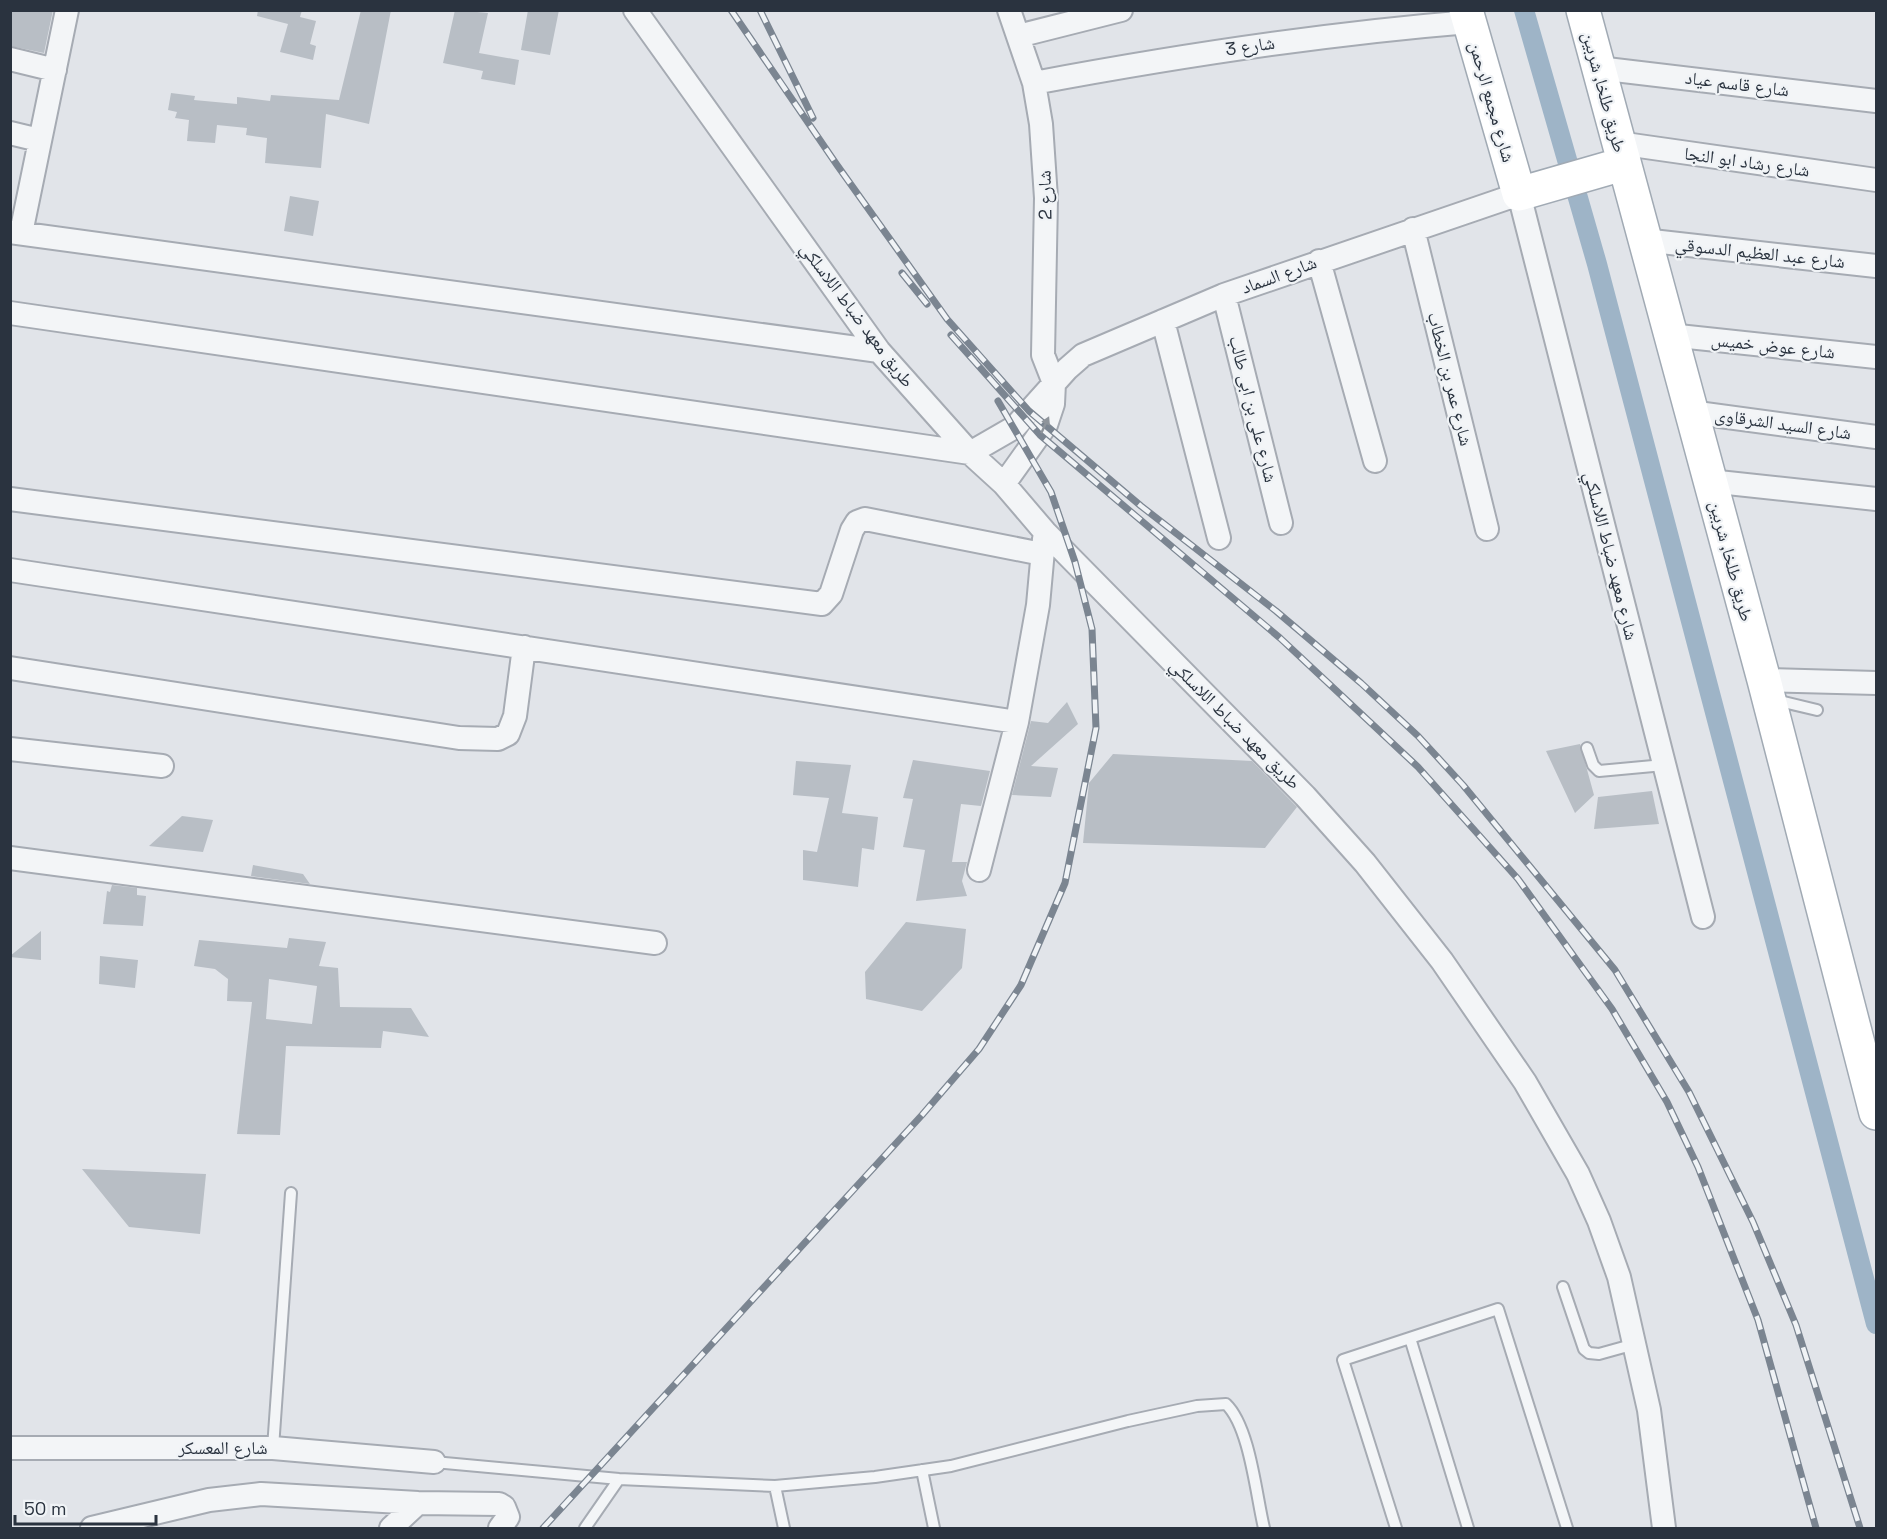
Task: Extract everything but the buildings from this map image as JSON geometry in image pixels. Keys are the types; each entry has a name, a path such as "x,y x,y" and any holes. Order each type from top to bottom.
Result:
{"main road":[{"name":"طريق طلخا, شربين","path":"1583,10 1598,68 1613,159 1643,240 1766,689 1876,1113"},
{"name":"شارع مجمع الرحمن","path":"1467,16 1528,191"},
{"path":"1528,191 1613,159"}],"street":[{"path":"67,10 16,233 879,351"},
{"name":"طريق معهد ضباط اللاسلكي","path":"635,10 879,351 1005,482 1045,531 1305,796 1365,863 1442,961 1525,1082 1578,1174 1599,1221 1619,1277 1636,1343 1649,1410 1664,1528"},
{"name":"شارع 2","path":"1009,10 1034,83 1041,124 1046,198 1043,355 1054,383"},
{"path":"1018,36 1121,10"},
{"name":"شارع 3","path":"1034,83 1233,48 1467,16"},
{"path":"10,59 55,70"},
{"name":"شارع قاسم عياد","path":"1598,68 1876,101"},
{"path":"10,133 39,140"},
{"name":"شارع رشاد ابو النجا","path":"1613,159 1876,180"},
{"name":"شارع السماد","path":"974,452 1010,431 1083,355 1224,295 1528,191"},
{"name":"شارع معهد ضباط اللاسلكي","path":"1528,191 1664,765 1703,917"},
{"name":"شارع عمر بن الخطاب","path":"1413,229 1486,529"},
{"name":"شارع عبد العظيم الدسوقي","path":"1643,240 1876,266"},
{"path":"1319,261 1375,461"},
{"name":"شارع على بن ابى طالب","path":"1224,295 1281,523"},
{"path":"10,313 974,452"},
{"path":"1163,321 1219,538"},
{"name":"شارع عوض خميس","path":"1669,335 1876,357"},
{"path":"1005,482 1046,425 1053,404 1054,383"},
{"name":"شارع السيد الشرقاوى","path":"1690,412 1876,437"},
{"path":"1709,481 1876,499"},
{"path":"10,499 822,604 831,594 852,530 857,522 865,519 1042,554"},
{"path":"979,870 1017,722 1038,605 1045,531"},
{"path":"10,570 1017,722"},
{"path":"10,668 459,738 498,739 508,734 515,716 524,647"},
{"path":"1766,689 1876,683"},
{"path":"10,749 162,766"},
{"path":"10,858 655,943"},
{"name":"شارع المعسكر","path":"10,1448 273,1448 434,1462"},
{"path":"92,1528 184,1505 235,1496 288,1495 418,1503 499,1504 504,1507 508,1517 500,1528"},
{"path":"391,1528 418,1503"}],"lane":[{"path":"1766,689 1816,710"},
{"path":"1587,748 1593,765 1599,771 1664,765"},
{"path":"273,1448 291,1194"},
{"path":"1563,1287 1584,1349 1588,1353 1599,1354 1636,1343"},
{"path":"1396,1528 1343,1360 1498,1309 1567,1528"},
{"path":"1410,1338 1468,1528"},
{"path":"434,1462 619,1479 775,1486 951,1466 1140,1418 1197,1406 1226,1404 1235,1413 1239,1424 1264,1528"},
{"path":"922,1470 934,1528"},
{"path":"585,1528 619,1479"},
{"path":"775,1486 784,1528"}],"waterway":[{"path":"1524,10 1597,264 1876,1324"}],"railway":[{"path":"731,10 837,165 947,319 1029,411 1141,506 1276,611 1361,683 1418,736 1463,785 1615,970 1689,1092 1753,1222 1796,1325 1860,1528"},
{"path":"760,10 813,118"},
{"path":"902,273 927,304"},
{"path":"951,335 1040,435 1280,638 1418,767 1518,879 1612,1009 1667,1102 1698,1167 1758,1320 1816,1528"},
{"path":"543,1528 922,1115 979,1049 1021,985 1065,883 1096,728 1092,629 1075,562 1051,492 998,401"}]}
